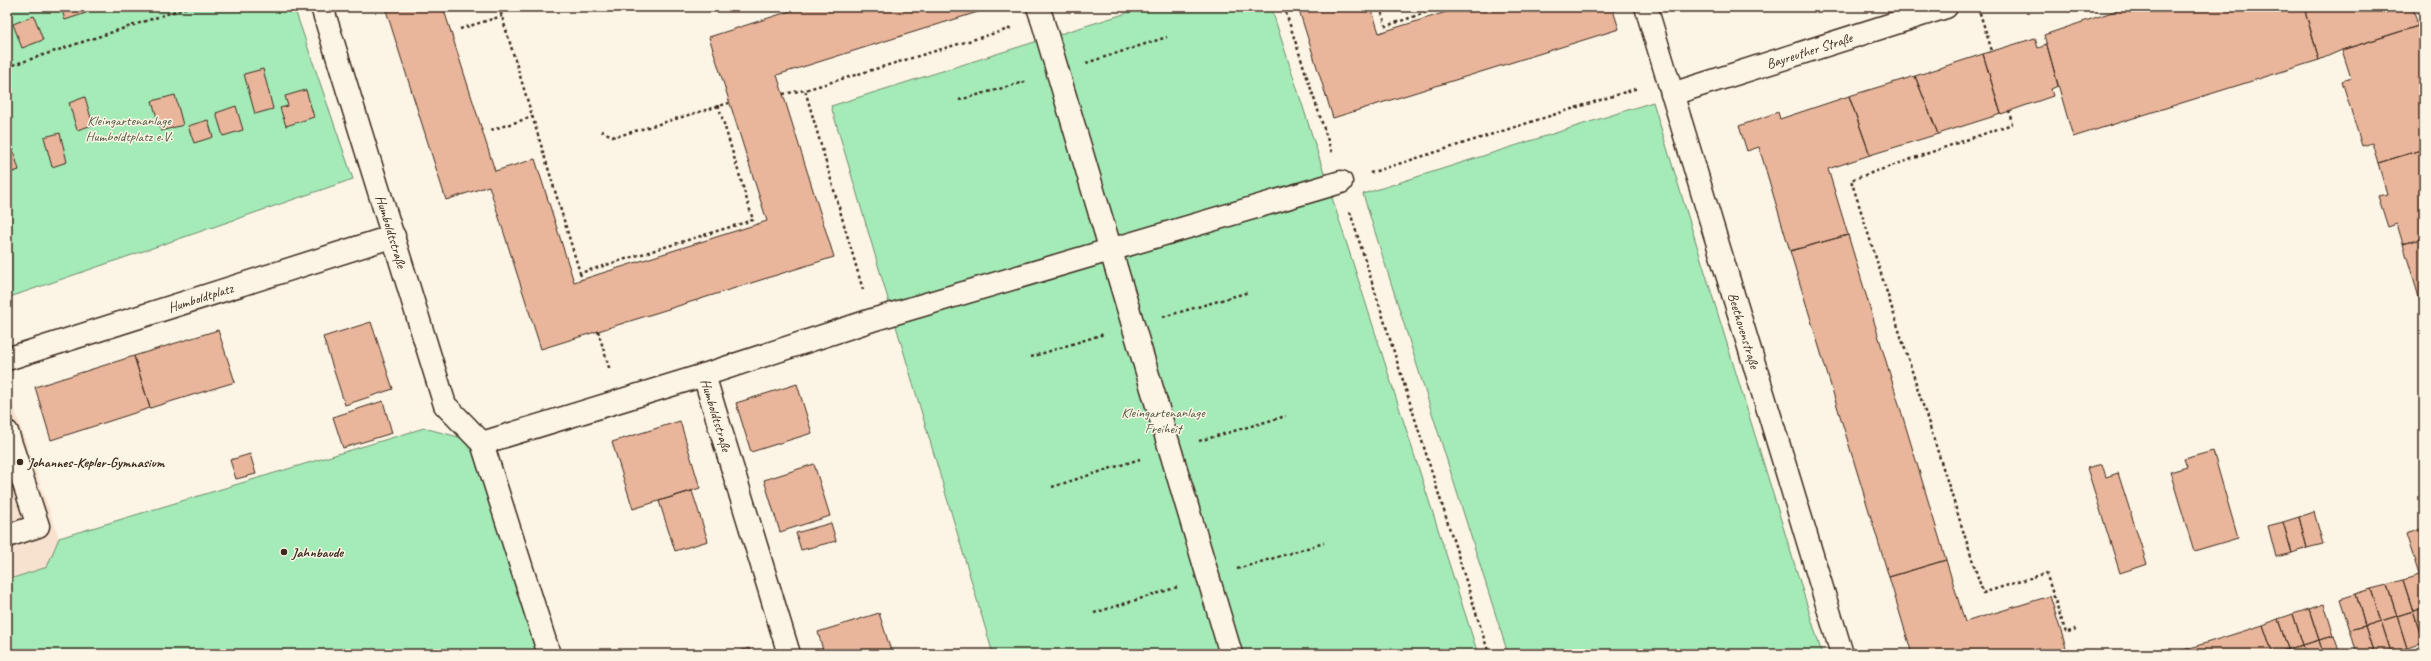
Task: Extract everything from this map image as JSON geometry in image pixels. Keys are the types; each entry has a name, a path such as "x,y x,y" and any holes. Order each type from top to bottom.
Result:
{"street":[{"name":"Humboldtstraße","path":"322,7 445,405 482,444 549,654"},
{"name":"Beethovenstraße","path":"1646,7 1842,654"},
{"name":"Bayreuther Straße","path":"1670,86 1935,9"},
{"path":"1040,13 1231,654"},
{"path":"704,375 872,320 1341,182"},
{"name":"Humboldtplatz","path":"7,359 394,236"},
{"name":"Humboldtstraße","path":"482,444 704,375 789,654"},
{"path":"7,432 38,526 7,536"}],"path":[{"path":"7,67 188,7"},
{"path":"499,7 582,279"},
{"path":"1284,7 1341,182 1488,654"},
{"path":"1380,7 1386,26 1442,7"},
{"path":"1978,7 1992,51"},
{"path":"782,94 805,90 1040,13"},
{"path":"460,29 502,16"},
{"path":"959,100 1057,73 1167,37"},
{"path":"1341,182 1670,86"},
{"path":"805,90 872,320"},
{"path":"601,131 615,136 718,104 730,103"},
{"path":"580,273 753,220 718,104"},
{"path":"2009,110 2012,124 1851,180 1983,593 2046,573 2066,632 2078,628"},
{"path":"491,130 532,117"},
{"path":"1031,357 1133,325 1248,292"},
{"path":"598,331 620,401"},
{"path":"1052,487 1286,416"},
{"path":"1094,613 1324,543"}],"shaded area":[{"name":"Johannes-Kepler-Gymnasium","path":"7,387 59,538 47,567 7,580"}],"green space":[{"name":"Kleingartenanlage Humboldtplatz e.V.","path":"7,7 294,7 353,179 7,298"},
{"name":"Kleingartenanlage Freiheit","path":"1146,7 1271,7 1478,654 993,654 831,106"},
{"path":"1653,102 1822,654 1508,654 1363,194"},
{"name":"Jahnbaude","path":"424,428 482,443 548,654 7,654 7,580 47,567 59,538"}],"building":[{"path":"61,7 85,7 86,13 65,20"},
{"path":"385,7 443,7 495,171 535,159 574,282 767,221 709,37 803,7 980,7 981,11 777,75 834,257 541,349 489,186 446,200"},
{"path":"1298,7 1371,7 1379,33 1462,7 1612,7 1619,29 1333,118"},
{"path":"2127,7 2304,7 2319,60 2073,137 2044,35"},
{"path":"2304,7 2413,7 2418,26 2342,50 2319,60"},
{"path":"34,16 43,40 22,48 13,24"},
{"path":"2418,26 2424,45 2424,149 2378,163 2372,143 2362,146 2342,81 2351,78 2342,50"},
{"path":"2035,38 2038,48 2047,45 2058,86 2051,89 2053,96 2001,114 1983,54"},
{"path":"1983,54 2001,114 1938,134 1915,76"},
{"path":"263,69 273,109 255,114 244,74"},
{"path":"1915,76 1938,134 1870,155 1849,96"},
{"path":"306,90 314,117 286,126 280,108 288,106 285,96"},
{"path":"175,95 183,125 161,131 152,101"},
{"path":"1849,96 1870,155 1828,169 1848,235 1790,251 1759,147 1747,151 1739,126 1778,112 1780,119"},
{"path":"85,97 93,125 77,130 69,103"},
{"path":"236,106 243,130 223,136 216,113"},
{"path":"208,120 213,137 194,143 188,126"},
{"path":"60,133 67,162 52,167 44,137"},
{"path":"10,140 19,170 7,174 7,141"},
{"path":"2424,149 2424,238 2403,244 2397,224 2388,227 2378,196 2387,194 2378,163"},
{"path":"1848,235 1946,560 1889,577 1790,251"},
{"path":"2424,238 2424,314 2403,244"},
{"path":"371,322 393,389 345,405 323,337"},
{"path":"218,330 235,382 150,408 134,356"},
{"path":"134,356 150,408 51,440 35,387"},
{"path":"797,384 812,433 751,452 736,403"},
{"path":"383,401 392,433 343,448 333,417"},
{"path":"680,421 700,488 633,509 612,442"},
{"path":"2213,451 2238,538 2194,551 2170,472 2187,467 2184,459"},
{"path":"250,454 256,474 236,479 230,460"},
{"path":"814,464 830,516 780,532 764,480"},
{"path":"2102,464 2106,477 2118,473 2147,564 2120,573 2087,468"},
{"path":"692,491 708,541 675,551 659,501"},
{"path":"2314,512 2323,544 2307,548 2299,517"},
{"path":"2299,517 2307,548 2292,553 2283,522"},
{"path":"2283,522 2292,553 2276,557 2268,526"},
{"path":"831,523 836,541 801,550 796,533"},
{"path":"2424,528 2424,590 2406,534"},
{"path":"1946,560 1965,622 2050,596 2068,654 1912,654 1889,577"},
{"path":"2419,575 2424,590 2424,608 2413,611 2403,580"},
{"path":"2403,580 2413,611 2397,616 2387,585"},
{"path":"2387,585 2397,616 2381,621 2371,589"},
{"path":"2371,589 2381,621 2365,626 2356,594"},
{"path":"2356,594 2365,626 2350,630 2340,599"},
{"path":"2324,604 2334,636 2319,640 2309,609"},
{"path":"2424,608 2424,642 2423,643 2413,611"},
{"path":"2309,609 2319,640 2303,645 2293,614"},
{"path":"2413,611 2423,643 2407,648 2397,616"},
{"path":"879,613 892,654 824,654 818,632"},
{"path":"2293,614 2303,645 2288,649 2278,619"},
{"path":"2397,616 2407,648 2391,652 2381,621"},
{"path":"2278,619 2288,649 2273,654 2263,625"},
{"path":"2381,621 2391,652 2374,654 2365,626"},
{"path":"2263,625 2273,654 2171,654"},
{"path":"2365,626 2374,654 2357,654 2350,630"},
{"path":"2334,636 2340,654 2323,654 2319,640"},
{"path":"2319,640 2323,654 2306,654 2303,645"},
{"path":"2303,645 2306,654 2290,654 2288,649"},
{"path":"749,648 751,654 731,654"},
{"path":"2288,649 2290,654 2275,654"}],"place":[{"name":"Johannes-Kepler-Gymnasium","path":"20,462"},
{"name":"Jahnbaude","path":"284,552"}]}
